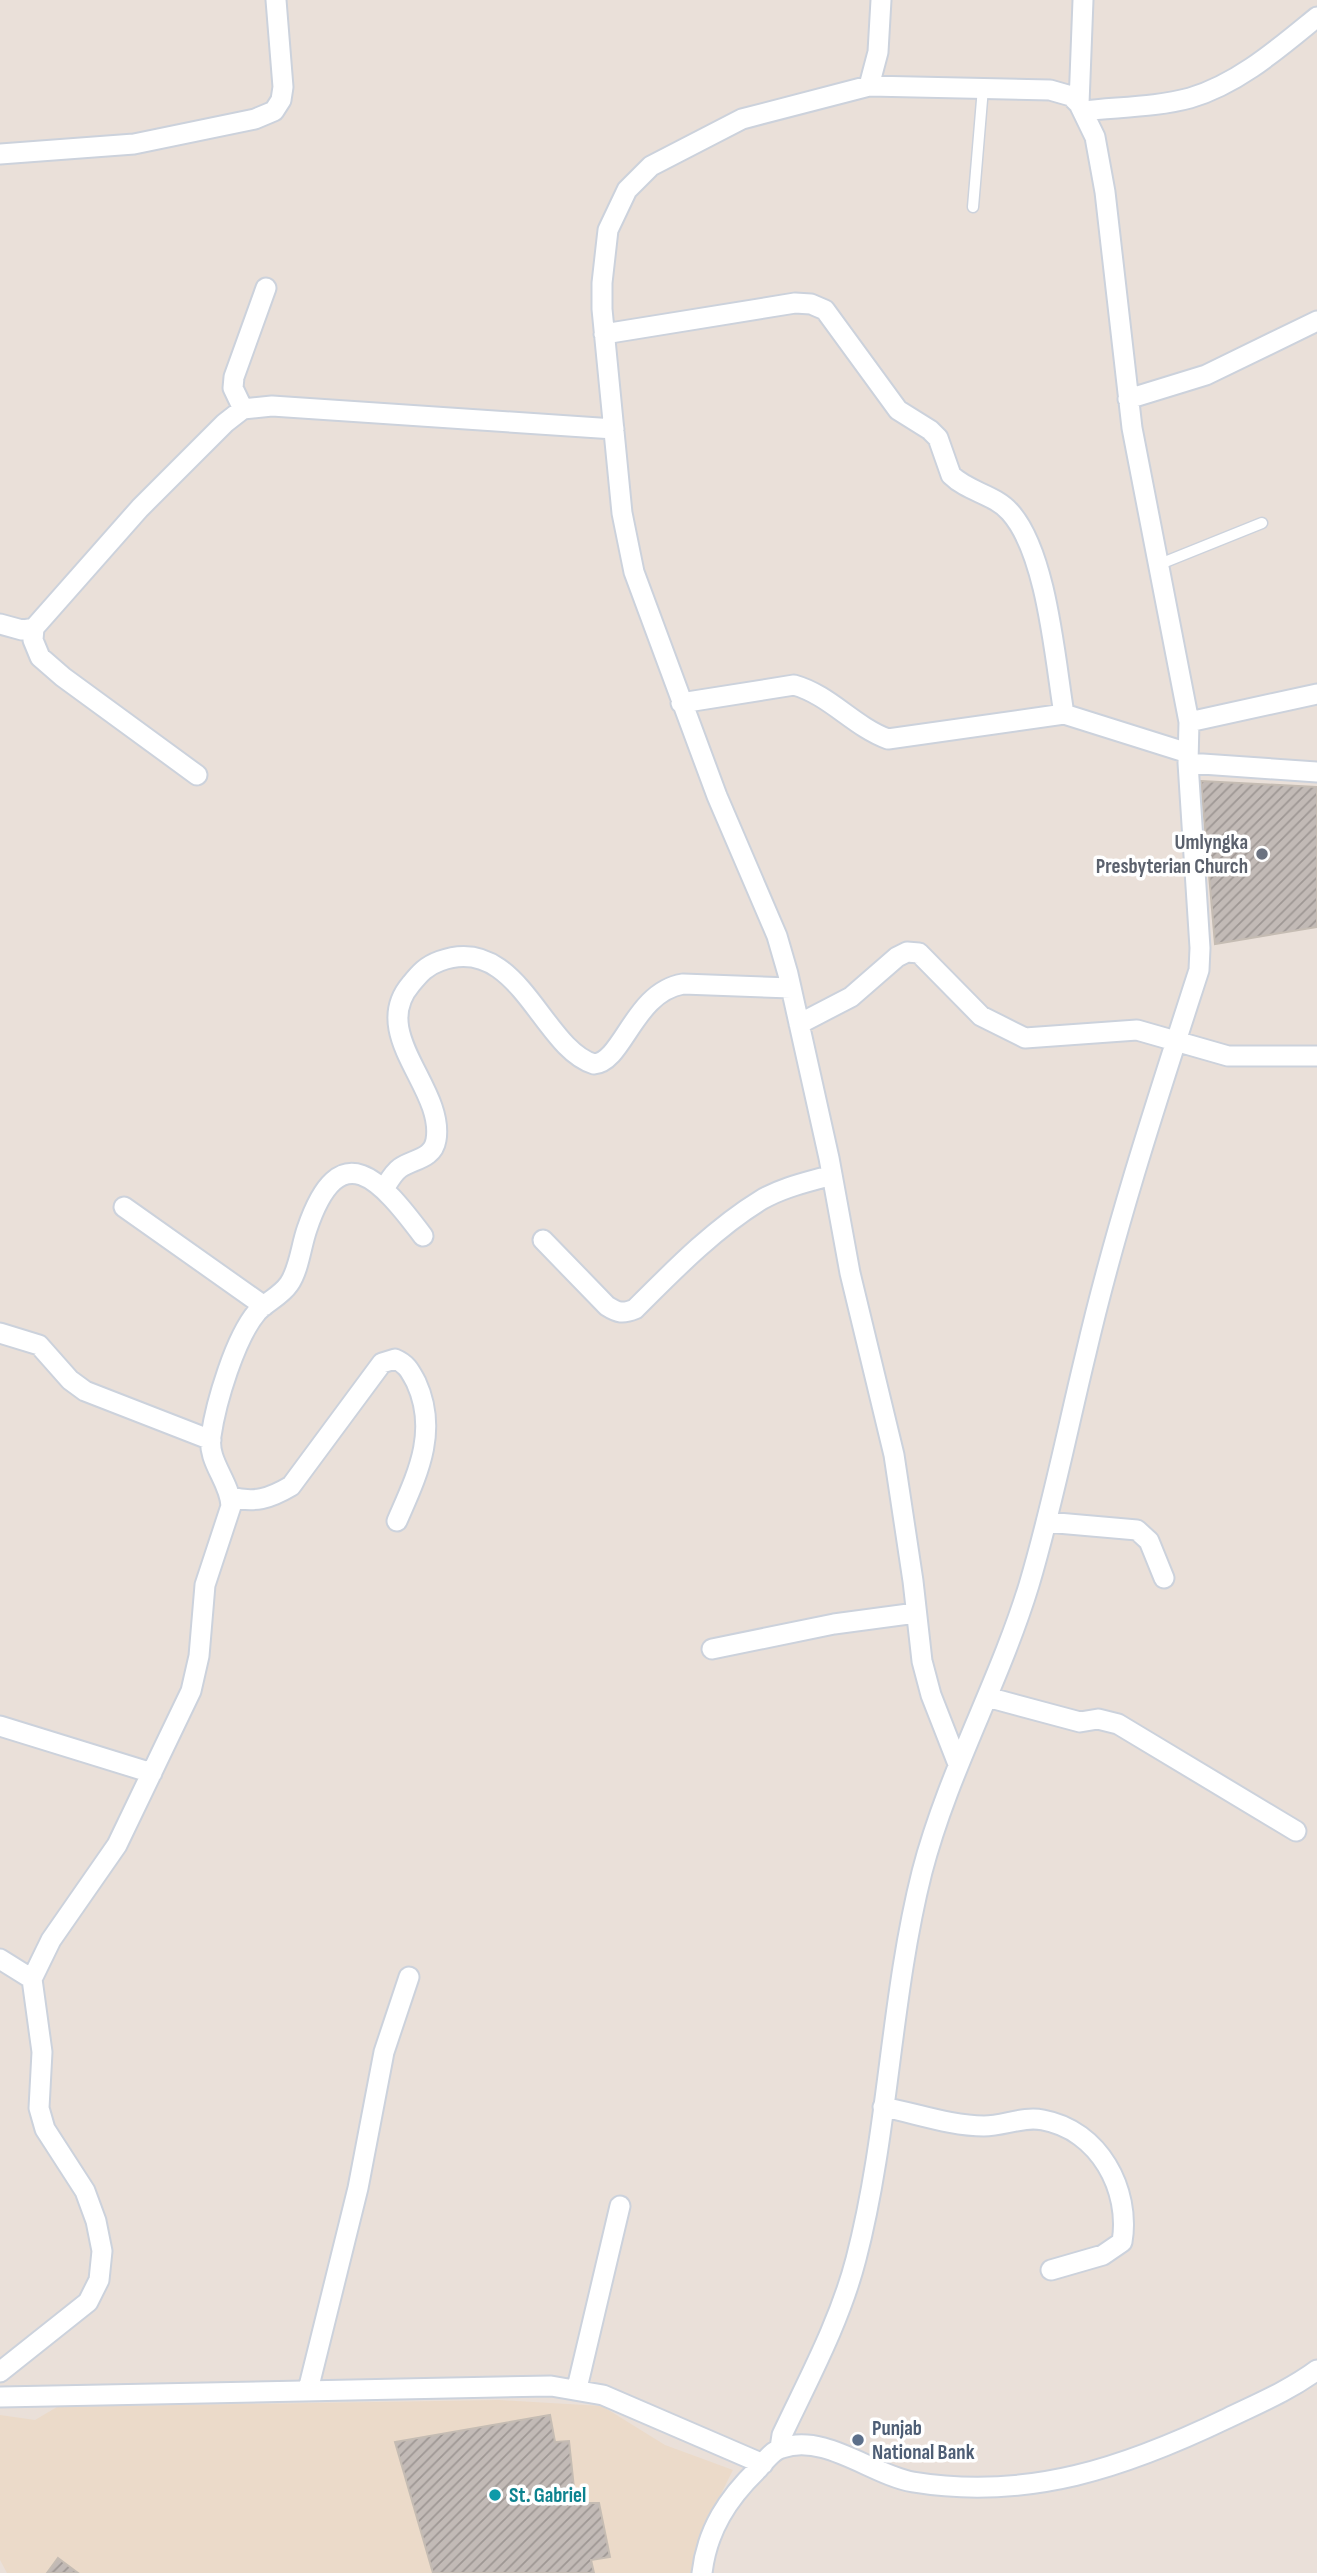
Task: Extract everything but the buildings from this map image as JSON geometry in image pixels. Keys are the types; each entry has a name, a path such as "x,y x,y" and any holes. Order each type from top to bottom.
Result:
{"street":[{"path":"0,154 134,144 255,119 274,111 281,100 283,87 276,0"},
{"path":"869,86 878,52 881,0"},
{"path":"1081,107 1083,0"},
{"path":"1081,107 1187,99 1213,90 1242,74 1317,17"},
{"path":"780,2448 782,2435 841,2307 856,2258 872,2184 921,1877 958,1764 1010,1645 1046,1522 1109,1268 1199,970 1200,948 1188,758 1189,722 1128,399 1105,192 1095,137 1081,107 1071,96 1050,89 869,86 742,119 651,166 627,190 608,230 602,283 604,334 622,513 634,572 681,703 777,936 832,1175 850,1273 894,1455 922,1661 931,1695 958,1764"},
{"path":"243,409 233,388 236,367 267,288"},
{"path":"604,334 795,303 825,310 898,410 930,430 937,438 951,475 994,498 1010,512 1024,532 1044,599 1064,714"},
{"path":"1128,399 1206,375 1317,321"},
{"path":"197,775 40,657 33,640 34,628 140,508 225,423 243,409 272,406 614,429"},
{"path":"0,624 22,630 34,628"},
{"path":"681,703 794,685 811,690 873,733 888,739 1064,714 1188,758 1317,772"},
{"path":"1189,722 1317,694"},
{"path":"799,1024 851,997 897,957 907,952 919,953 981,1016 1010,1033 1025,1038 1045,1039 1110,1030 1137,1030 1176,1044 1228,1056 1317,1056"},
{"path":"384,1189 398,1169 421,1160 433,1149 436,1139 430,1101 400,1033 399,1011 406,989 427,966 447,958 470,957 497,966 570,1048 594,1064 607,1059 645,1005 667,987 683,984 791,988"},
{"path":"0,2372 88,2302 99,2280 102,2250 96,2221 85,2191 45,2129 40,2108 42,2052 32,1979 51,1940 117,1845 197,1672 205,1585 231,1506 211,1440 238,1347 250,1322 290,1283 307,1227 326,1185 336,1177 350,1174 372,1178 423,1237"},
{"path":"543,1240 607,1306 619,1313 627,1312 635,1309 713,1236 762,1200 793,1186 832,1175"},
{"path":"124,1207 264,1306"},
{"path":"0,1333 39,1345 70,1380 85,1391 211,1440"},
{"path":"230,1497 248,1501 269,1499 290,1486 382,1363 395,1359 410,1369 421,1394 427,1438 423,1460 397,1521"},
{"path":"1046,1522 1137,1530 1149,1541 1164,1578"},
{"path":"712,1649 834,1624 916,1613"},
{"path":"987,1697 1080,1722 1098,1719 1118,1724 1296,1831"},
{"path":"0,1726 152,1773"},
{"path":"0,1959 32,1979"},
{"path":"308,2390 358,2188 384,2052 409,1977"},
{"path":"883,2107 982,2126 1025,2119 1044,2120 1094,2147 1110,2168 1121,2196 1125,2222 1122,2242 1103,2255 1051,2270"},
{"path":"577,2388 620,2206"},
{"path":"702,2573 712,2528 735,2492 780,2448 800,2445 825,2449 910,2481 933,2484 980,2489 1066,2480 1173,2444 1297,2384 1317,2370"},
{"path":"0,2397 308,2390 577,2388 677,2425 763,2464"}],"lane":[{"path":"972,207 984,87"},
{"path":"1160,564 1262,523"}],"shaded area":[{"path":"499,2400 602,2406 665,2445 733,2470 707,2522 696,2573 7,2573 0,2560 0,2415 35,2420 57,2407"}],"place":[{"name":"Umlyngka Presbyterian Church","path":"1262,854"},
{"name":"Punjab National Bank","path":"858,2440"},
{"name":"St. Gabriel","path":"495,2495"}]}
